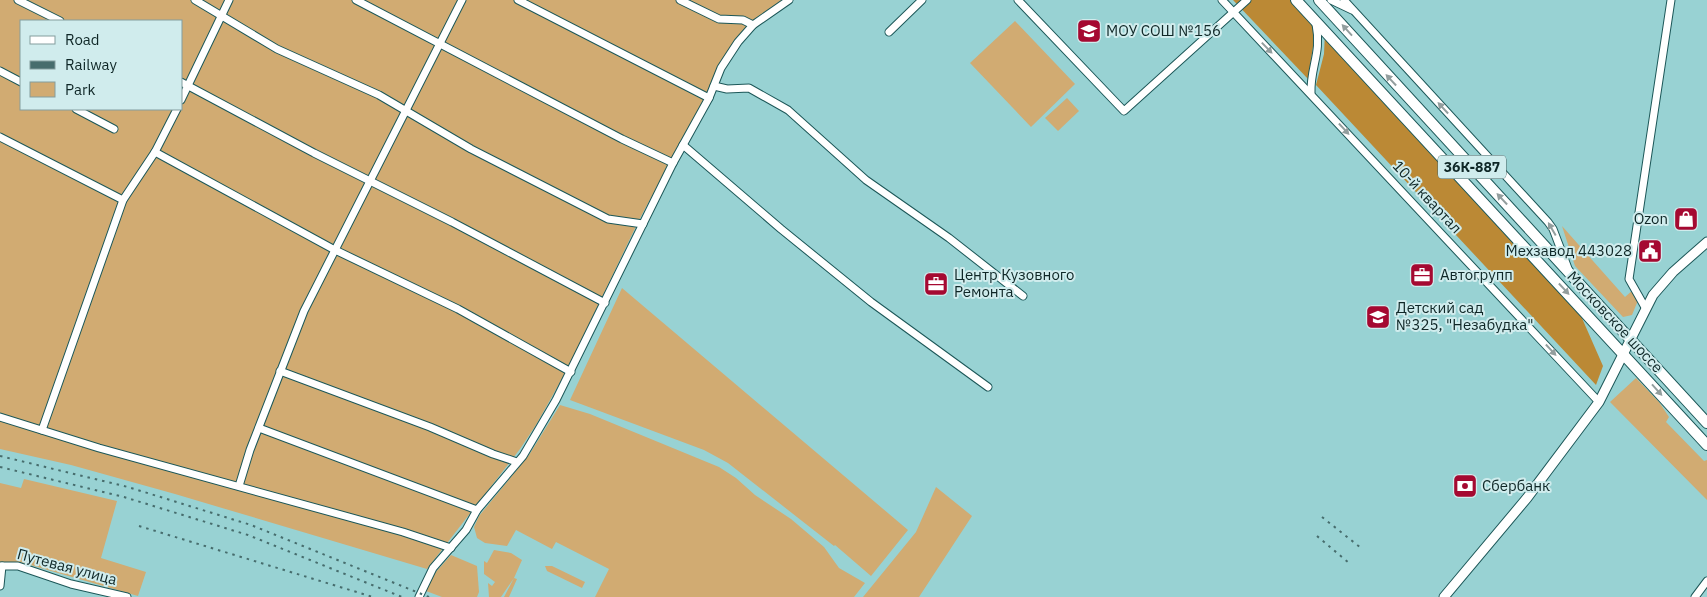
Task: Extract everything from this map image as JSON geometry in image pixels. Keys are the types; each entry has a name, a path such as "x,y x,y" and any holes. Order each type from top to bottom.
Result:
{"main road":[{"name":"Московское шоссе","path":"1296,0 1316,24 1707,445"},
{"name":"Московское шоссе","path":"1319,0 1707,423"}],"street":[{"path":"18,0 58,20"},
{"path":"195,0 277,49 379,95 471,149 608,219 643,224"},
{"path":"229,0 185,84 604,303"},
{"path":"356,0 440,42 622,139 673,163"},
{"path":"239,486 258,428 304,311 333,249 370,181 462,0"},
{"path":"518,0 709,98"},
{"path":"680,0 719,19 743,20 753,25"},
{"path":"419,597 433,568 451,548 477,510 523,456 571,372 673,163 709,98 721,68 738,42 753,25 789,0"},
{"path":"889,32 922,0"},
{"path":"1018,0 1124,110 1247,0"},
{"name":"10-й квартал","path":"1222,0 1599,402"},
{"path":"1331,0 1354,11"},
{"path":"1344,0 1549,223 1570,273"},
{"path":"1646,309 1629,279 1671,0"},
{"path":"1311,93 1311,82 1320,41 1316,24"},
{"path":"0,72 20,82"},
{"path":"714,86 727,89 749,88 788,110 866,180 949,238 1023,296"},
{"path":"78,110 114,129"},
{"path":"42,430 123,200 155,152 176,110"},
{"path":"0,137 123,200"},
{"path":"683,145 781,229 871,302 988,387"},
{"path":"155,152 333,249 458,309 571,372"},
{"path":"1444,597 1527,498 1599,402 1654,295 1673,272 1707,242"},
{"path":"280,371 517,462"},
{"path":"0,410 0,417 42,430 451,548"},
{"path":"258,428 477,510"},
{"path":"0,586 1,566"},
{"name":"Путевая улица","path":"1,566 18,566 71,584 110,595 127,597"},
{"path":"1695,597 1707,581"}],"green space":[{"path":"0,0 784,0 750,23 728,55 639,220 568,368 536,425 520,449 427,569 71,465 0,449"},
{"path":"1015,21 1075,84 1031,127 970,63"},
{"path":"1067,98 1079,111 1058,131 1045,118"},
{"path":"1562,226 1625,297 1634,289 1639,298 1632,315 1623,317 1575,266"},
{"path":"622,288 908,530 871,576 835,545 728,463 704,450 570,400"},
{"path":"1636,378 1659,402 1669,417 1666,422 1704,461 1707,460 1707,500 1610,402"},
{"path":"560,405 590,414 719,467 736,478 755,495 791,519 824,547 839,568 865,583 854,597 595,597 609,569 556,542 552,549 516,530 507,546 485,543 477,538 474,527 479,516 529,455"},
{"path":"24,479 117,501 101,558 146,572 138,596 20,562 0,564 0,483 21,488"},
{"path":"936,487 972,516 919,597 863,597 916,532"},
{"path":"494,550 511,553 522,560 514,578 501,597 489,597 488,583 492,586 495,582 484,574 484,561 487,563"},
{"path":"451,555 477,566 479,592 477,597 442,597 426,591 434,574"},
{"path":"545,566 552,566 585,582 582,588 547,571"},
{"path":"514,578 517,579 509,597 504,597"}],"shaded area":[{"path":"1233,0 1295,0 1312,19 1315,34 1308,79"},
{"path":"1325,32 1574,300 1603,366 1596,385 1316,85 1324,54"}],"railway":[{"path":"0,456 128,487 251,525 429,597"},
{"path":"0,467 124,497 248,535 402,597"},
{"path":"1322,517 1361,548"},
{"path":"139,526 373,597"},
{"path":"1317,536 1349,563"}],"place":[{"name":"МОУ СОШ №156","path":"1089,31"},
{"name":"Ozon","path":"1686,219"},
{"name":"Мехзавод 443028","path":"1650,251"},
{"name":"Автогрупп","path":"1422,275"},
{"name":"Центр Кузовного Ремонта","path":"936,284"},
{"name":"Детский сад №325, \"Незабудка\"","path":"1378,317"},
{"name":"Сбербанк","path":"1465,486"}]}
